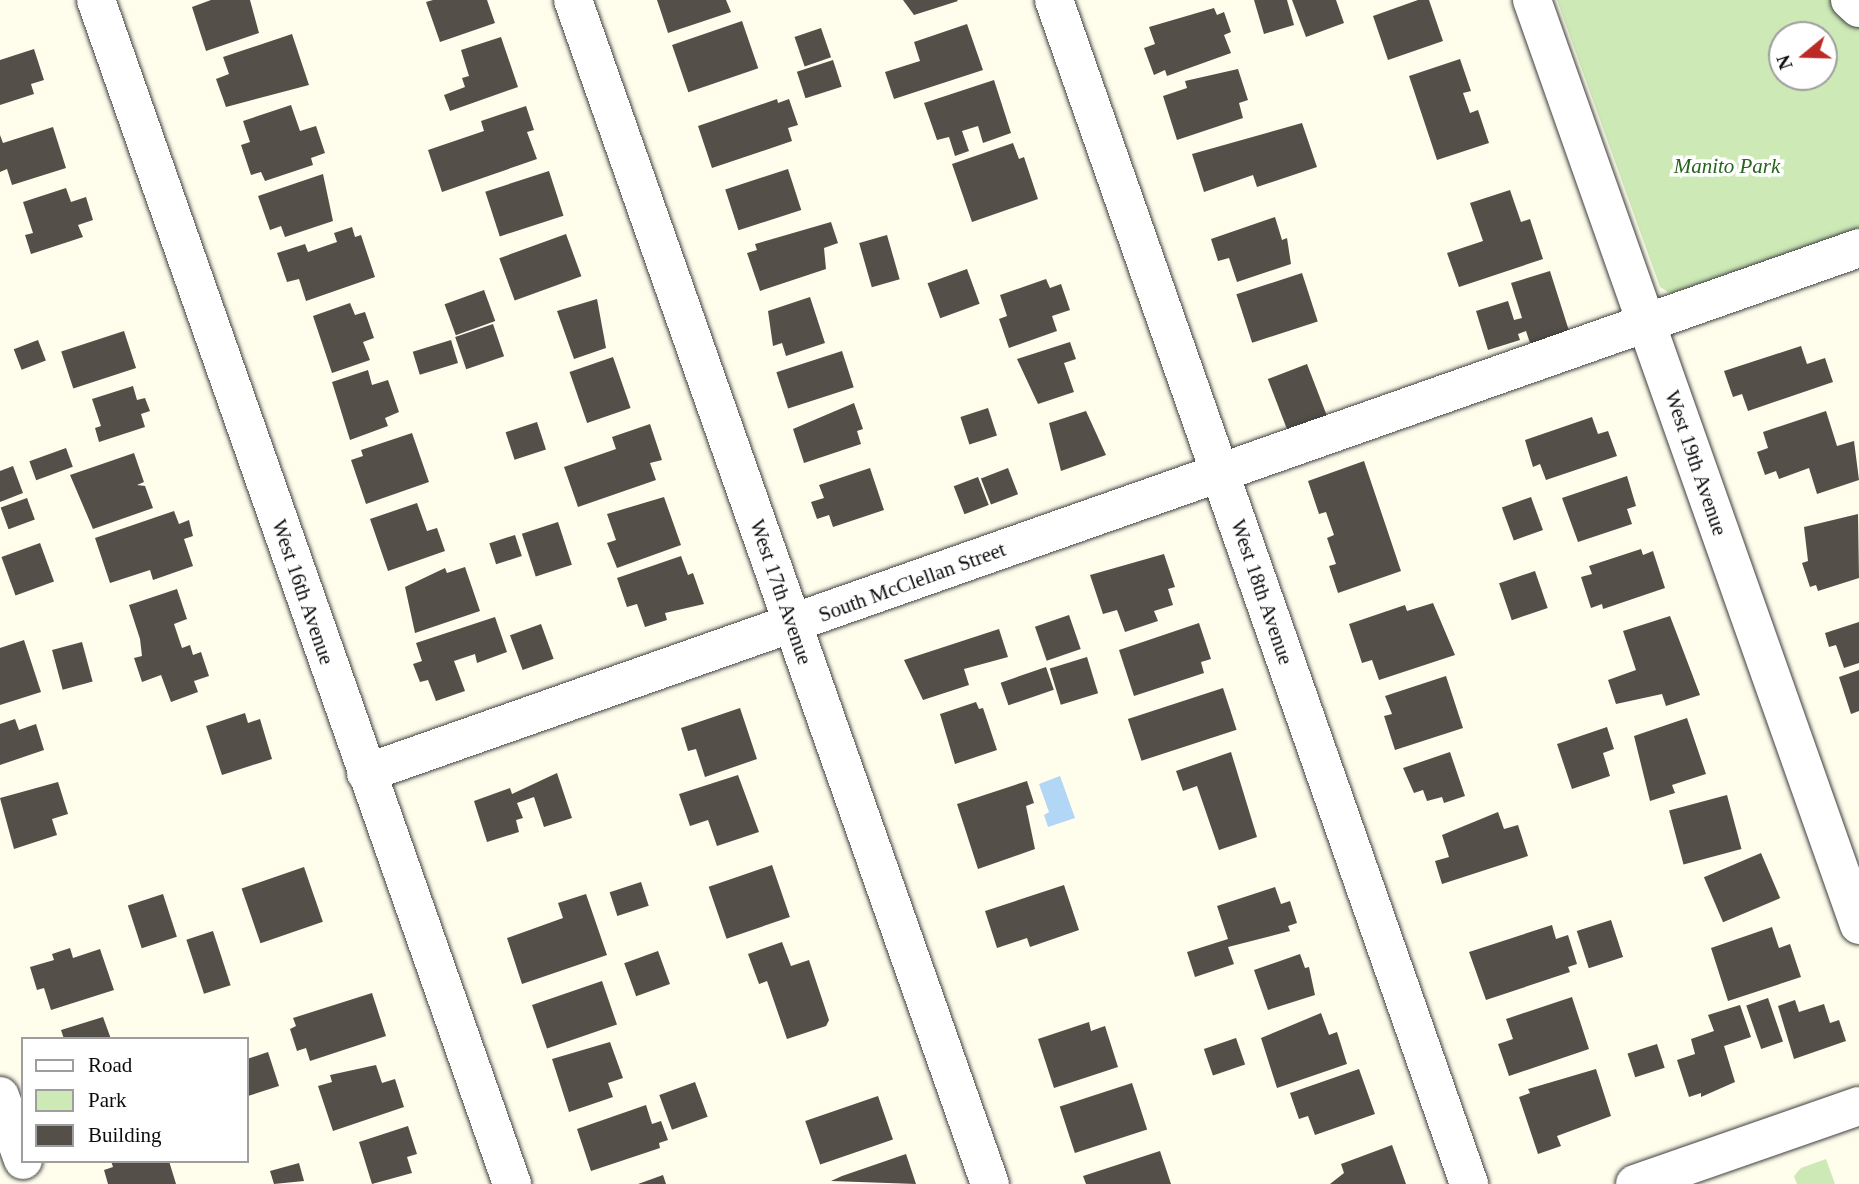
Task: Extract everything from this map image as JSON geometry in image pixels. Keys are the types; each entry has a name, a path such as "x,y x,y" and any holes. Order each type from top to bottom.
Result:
{"street":[{"name":"West 16th Avenue","path":"96,0 512,1184"},
{"name":"West 17th Avenue","path":"573,0 990,1184"},
{"name":"West 18th Avenue","path":"1054,0 1469,1184"},
{"name":"West 19th Avenue","path":"1532,0 1859,925"},
{"path":"1850,0 1859,8"},
{"path":"1646,321 1859,248"},
{"name":"South McClellan Street","path":"366,773 793,625 1646,321"},
{"path":"0,1096 21,1154"},
{"path":"1635,1184 1859,1106"},
{"path":"24,1163 32,1184"}],"green space":[{"name":"Manito Park","path":"1557,0 1859,0 1859,231 1682,293 1670,293 1660,287"},
{"path":"1826,1159 1835,1184 1797,1184 1794,1176 1801,1168"}],"water":[{"path":"1060,776 1075,818 1048,827 1044,815 1049,812 1039,784"}],"building":[{"path":"211,0 250,0 259,33 206,51 192,7"},
{"path":"487,0 495,23 440,42 426,2"},
{"path":"657,0 726,0 731,12 668,33"},
{"path":"903,0 957,0 958,1 914,15"},
{"path":"1254,0 1287,0 1294,25 1264,34"},
{"path":"1292,0 1336,0 1344,23 1306,37"},
{"path":"1418,0 1429,0 1443,41 1388,60 1373,16"},
{"path":"1214,8 1217,15 1224,12 1231,32 1224,35 1231,53 1167,76 1165,70 1154,75 1144,48 1155,44 1149,27"},
{"path":"742,21 758,68 688,92 672,45"},
{"path":"967,24 983,70 894,99 885,72 920,61 914,42"},
{"path":"821,28 831,57 805,66 795,37"},
{"path":"292,34 309,85 226,107 216,79 229,74 223,57"},
{"path":"501,37 518,87 450,111 444,95 465,87 462,78 469,76 461,50"},
{"path":"34,49 44,80 31,84 34,94 0,105 0,60"},
{"path":"1460,59 1471,91 1463,93 1470,113 1478,110 1489,143 1437,160 1409,76"},
{"path":"833,60 842,87 806,98 797,72"},
{"path":"1238,69 1248,100 1239,103 1243,118 1177,140 1163,96 1187,88 1185,81"},
{"path":"994,80 1011,133 983,143 978,126 962,131 969,151 955,156 949,137 937,140 924,103"},
{"path":"777,99 778,103 789,99 798,125 788,128 792,141 712,168 698,126"},
{"path":"291,105 300,131 316,126 325,153 311,158 313,165 265,181 261,172 251,175 241,145 250,142 243,121"},
{"path":"526,106 534,130 527,132 537,159 442,192 428,150 484,131 481,121"},
{"path":"1302,123 1317,167 1257,187 1253,175 1204,192 1192,154"},
{"path":"53,127 66,168 12,185 7,169 0,172 0,135 3,143"},
{"path":"1013,143 1019,159 1024,157 1038,199 972,222 952,164"},
{"path":"788,169 801,210 739,230 725,189"},
{"path":"549,171 564,216 500,236 485,192"},
{"path":"323,174 333,221 285,237 281,226 270,230 258,196"},
{"path":"66,188 71,202 86,197 93,220 78,225 83,237 31,254 25,235 33,233 23,202"},
{"path":"1510,190 1521,222 1530,219 1543,259 1459,287 1447,253 1483,241 1470,203"},
{"path":"1275,217 1282,240 1287,238 1291,264 1237,282 1229,258 1218,261 1211,239"},
{"path":"831,222 838,243 824,248 826,269 760,291 747,253 757,250 755,244"},
{"path":"352,227 355,237 361,235 375,277 306,301 299,279 287,282 277,253 305,244 308,252 337,242 334,233"},
{"path":"566,234 581,276 515,301 499,258"},
{"path":"887,235 900,279 872,287 859,243"},
{"path":"967,269 980,304 940,318 928,283"},
{"path":"1550,271 1570,334 1531,346 1526,331 1518,334 1520,340 1488,350 1476,311 1508,301 1514,320 1522,318 1511,283"},
{"path":"1302,273 1318,322 1252,343 1236,294"},
{"path":"1046,279 1050,288 1061,284 1070,310 1052,316 1057,331 1009,348 999,319 1007,316 1000,295"},
{"path":"484,290 495,321 456,335 445,304"},
{"path":"810,297 825,343 786,356 782,343 773,346 768,311"},
{"path":"597,299 606,348 574,359 557,311"},
{"path":"350,303 355,315 365,312 374,338 363,342 370,360 332,373 313,316"},
{"path":"493,324 504,356 466,369 455,337"},
{"path":"124,331 136,368 73,388 61,351"},
{"path":"38,340 46,361 22,370 14,349"},
{"path":"451,340 458,363 420,375 413,352"},
{"path":"1070,342 1076,359 1064,363 1074,392 1038,404 1017,359"},
{"path":"1801,346 1807,364 1825,358 1833,382 1748,411 1742,394 1733,397 1724,371"},
{"path":"842,351 854,387 788,408 776,372"},
{"path":"613,357 631,408 587,423 570,372"},
{"path":"1307,364 1328,419 1289,434 1268,379"},
{"path":"368,370 372,385 388,380 399,412 385,418 388,426 350,440 332,382"},
{"path":"133,386 137,400 145,398 150,411 141,414 145,427 99,442 95,428 101,426 92,399"},
{"path":"854,403 863,429 857,431 861,444 804,463 793,429"},
{"path":"988,408 997,436 969,445 960,417"},
{"path":"1086,411 1106,455 1061,471 1049,423"},
{"path":"1826,411 1837,446 1854,441 1859,480 1817,494 1809,468 1779,479 1776,471 1765,475 1757,452 1768,448 1763,432"},
{"path":"1592,417 1598,434 1608,431 1617,456 1546,480 1540,464 1533,467 1525,440"},
{"path":"537,422 546,450 515,460 506,432"},
{"path":"650,424 662,460 650,463 656,480 578,507 564,467 616,449 612,437"},
{"path":"412,433 429,482 366,504 351,460 363,456 361,450"},
{"path":"66,448 73,467 36,480 29,461"},
{"path":"134,453 144,482 137,485 145,486 153,508 93,529 70,475"},
{"path":"1364,461 1401,571 1338,593 1329,566 1336,564 1327,538 1334,535 1326,512 1319,514 1308,481"},
{"path":"13,466 23,493 0,502 0,471"},
{"path":"870,468 884,510 833,527 829,515 817,519 811,502 824,498 819,485"},
{"path":"1008,468 1018,494 991,505 981,478"},
{"path":"1627,476 1636,506 1627,509 1632,524 1578,542 1562,498"},
{"path":"978,477 989,505 964,514 954,486"},
{"path":"664,497 681,545 617,568 607,543 616,540 607,514"},
{"path":"1531,497 1543,530 1514,540 1502,508"},
{"path":"27,498 35,520 9,529 1,508"},
{"path":"417,503 427,531 437,528 445,551 388,571 370,519"},
{"path":"174,511 179,524 189,520 193,536 184,539 193,566 153,580 150,570 110,583 95,538"},
{"path":"1858,514 1859,578 1818,591 1816,585 1810,587 1802,563 1808,561 1804,527"},
{"path":"558,522 572,565 536,577 522,534"},
{"path":"515,535 522,556 496,564 489,543"},
{"path":"40,543 54,582 15,596 1,557"},
{"path":"1641,549 1643,555 1653,551 1665,588 1603,609 1602,604 1591,608 1581,577 1592,574 1589,566"},
{"path":"1164,554 1175,587 1168,589 1173,605 1154,611 1158,621 1125,632 1117,610 1103,614 1090,575"},
{"path":"681,556 688,575 693,573 704,604 665,613 667,620 645,627 637,604 627,607 617,578"},
{"path":"465,567 480,611 415,633 405,587 445,568 447,573"},
{"path":"1535,571 1548,608 1512,620 1499,583"},
{"path":"177,589 187,619 174,624 182,648 190,645 193,655 201,652 209,676 194,681 198,692 171,702 161,675 142,682 134,658 142,656 140,639 129,605"},
{"path":"1433,603 1455,655 1379,680 1372,660 1362,663 1349,624 1405,605 1407,611"},
{"path":"1069,615 1081,649 1047,661 1035,627"},
{"path":"1670,616 1700,695 1666,706 1662,694 1616,704 1608,680 1636,670 1623,631"},
{"path":"495,617 507,652 477,663 475,654 454,661 465,691 436,701 428,680 420,682 413,664 422,661 416,643"},
{"path":"1859,622 1859,663 1844,668 1836,645 1829,647 1825,633"},
{"path":"1199,623 1211,659 1201,662 1204,673 1134,696 1119,650"},
{"path":"541,624 554,659 523,670 510,635"},
{"path":"999,629 1008,657 964,669 969,685 923,700 904,660"},
{"path":"24,640 41,692 0,705 0,648"},
{"path":"82,642 93,682 63,690 52,650"},
{"path":"1087,657 1098,693 1061,705 1050,668"},
{"path":"1046,667 1054,690 1008,705 1001,683"},
{"path":"1859,670 1859,711 1851,714 1839,677"},
{"path":"1446,676 1463,728 1395,750 1384,716 1392,714 1385,696"},
{"path":"1223,688 1237,730 1141,761 1128,719"},
{"path":"976,702 979,709 983,708 997,750 955,764 940,714"},
{"path":"740,708 757,759 705,777 696,749 688,751 681,728"},
{"path":"245,713 248,723 260,719 272,759 222,775 206,726"},
{"path":"1687,718 1706,774 1672,785 1675,793 1650,801 1634,736"},
{"path":"15,719 19,730 36,724 44,750 0,765 0,724"},
{"path":"1607,727 1614,749 1603,753 1610,776 1572,789 1557,744"},
{"path":"1231,752 1257,837 1219,850 1197,786 1183,791 1176,771"},
{"path":"1450,752 1465,796 1444,803 1442,797 1427,801 1423,790 1414,793 1403,768"},
{"path":"557,773 572,818 544,827 534,797 517,803 523,818 516,820 519,832 487,842 474,801 510,788 512,794"},
{"path":"738,775 759,832 717,846 708,820 690,826 679,794"},
{"path":"1027,781 1034,803 1026,806 1035,849 978,869 957,804"},
{"path":"58,782 68,814 52,819 57,835 14,849 0,798"},
{"path":"1727,795 1741,849 1684,865 1669,811"},
{"path":"1498,812 1504,829 1518,825 1528,856 1442,884 1435,861 1449,857 1442,835"},
{"path":"1761,853 1780,898 1723,922 1704,877"},
{"path":"772,865 790,917 727,939 709,887"},
{"path":"304,867 323,922 260,943 242,888"},
{"path":"641,882 649,906 617,916 610,892"},
{"path":"1064,885 1079,930 1030,947 1027,938 997,948 985,911"},
{"path":"1275,887 1281,904 1290,901 1297,923 1288,926 1290,931 1228,947 1234,964 1195,977 1187,952 1228,939 1217,906"},
{"path":"163,894 177,937 142,948 128,905"},
{"path":"586,894 607,955 522,984 507,938 563,918 558,903"},
{"path":"1611,920 1623,957 1589,968 1577,931"},
{"path":"1552,925 1556,939 1568,935 1577,964 1568,967 1570,972 1486,1000 1469,952"},
{"path":"1772,927 1779,948 1790,944 1801,977 1728,1001 1711,948"},
{"path":"213,931 231,985 204,994 186,940"},
{"path":"782,942 791,966 809,960 829,1020 826,1026 787,1039 767,981 759,984 748,954"},
{"path":"70,948 73,958 100,949 114,990 51,1010 44,988 37,990 30,967 54,960 52,954"},
{"path":"658,951 670,984 636,996 624,963"},
{"path":"1300,954 1305,968 1309,967 1315,995 1268,1010 1254,970"},
{"path":"602,981 617,1024 547,1049 532,1005"},
{"path":"372,993 386,1036 310,1061 306,1048 297,1051 290,1029 296,1026 293,1018"},
{"path":"1572,997 1589,1049 1509,1076 1498,1044 1513,1039 1506,1019"},
{"path":"1768,998 1783,1041 1761,1049 1746,1005"},
{"path":"1795,1000 1799,1012 1824,1004 1830,1023 1839,1020 1846,1041 1794,1059 1778,1006"},
{"path":"1740,1005 1751,1037 1724,1046 1735,1082 1701,1097 1701,1093 1689,1097 1677,1060 1695,1054 1691,1039 1714,1031 1708,1015"},
{"path":"1321,1013 1329,1035 1337,1032 1347,1064 1277,1088 1261,1038"},
{"path":"103,1017 110,1037 63,1037 61,1030"},
{"path":"1089,1022 1091,1031 1105,1026 1118,1067 1054,1088 1038,1039"},
{"path":"1236,1038 1245,1064 1213,1076 1204,1049"},
{"path":"610,1042 623,1078 608,1083 613,1097 569,1112 552,1059"},
{"path":"1657,1044 1665,1068 1635,1077 1628,1054"},
{"path":"268,1052 279,1086 248,1096 248,1059"},
{"path":"376,1065 382,1083 395,1079 404,1107 333,1131 318,1086 332,1082 330,1075"},
{"path":"1359,1069 1375,1114 1315,1135 1308,1116 1299,1119 1290,1093"},
{"path":"1596,1069 1611,1116 1557,1136 1561,1146 1538,1154 1519,1097 1530,1093 1528,1089"},
{"path":"695,1082 708,1117 672,1130 659,1095"},
{"path":"1132,1083 1147,1130 1075,1153 1060,1106"},
{"path":"878,1096 893,1139 820,1165 805,1121"},
{"path":"646,1105 652,1124 661,1121 668,1140 659,1143 660,1148 591,1171 577,1129"},
{"path":"408,1126 417,1154 407,1157 412,1173 372,1184 359,1142"},
{"path":"1392,1145 1406,1184 1330,1184 1344,1173 1341,1164"},
{"path":"1160,1151 1171,1184 1086,1184 1083,1176"},
{"path":"906,1154 916,1184 831,1181 842,1176"},
{"path":"112,1163 170,1163 176,1184 108,1184 104,1170 113,1167"},
{"path":"299,1163 304,1181 274,1184 270,1171"},
{"path":"663,1175 666,1184 638,1184"}]}
